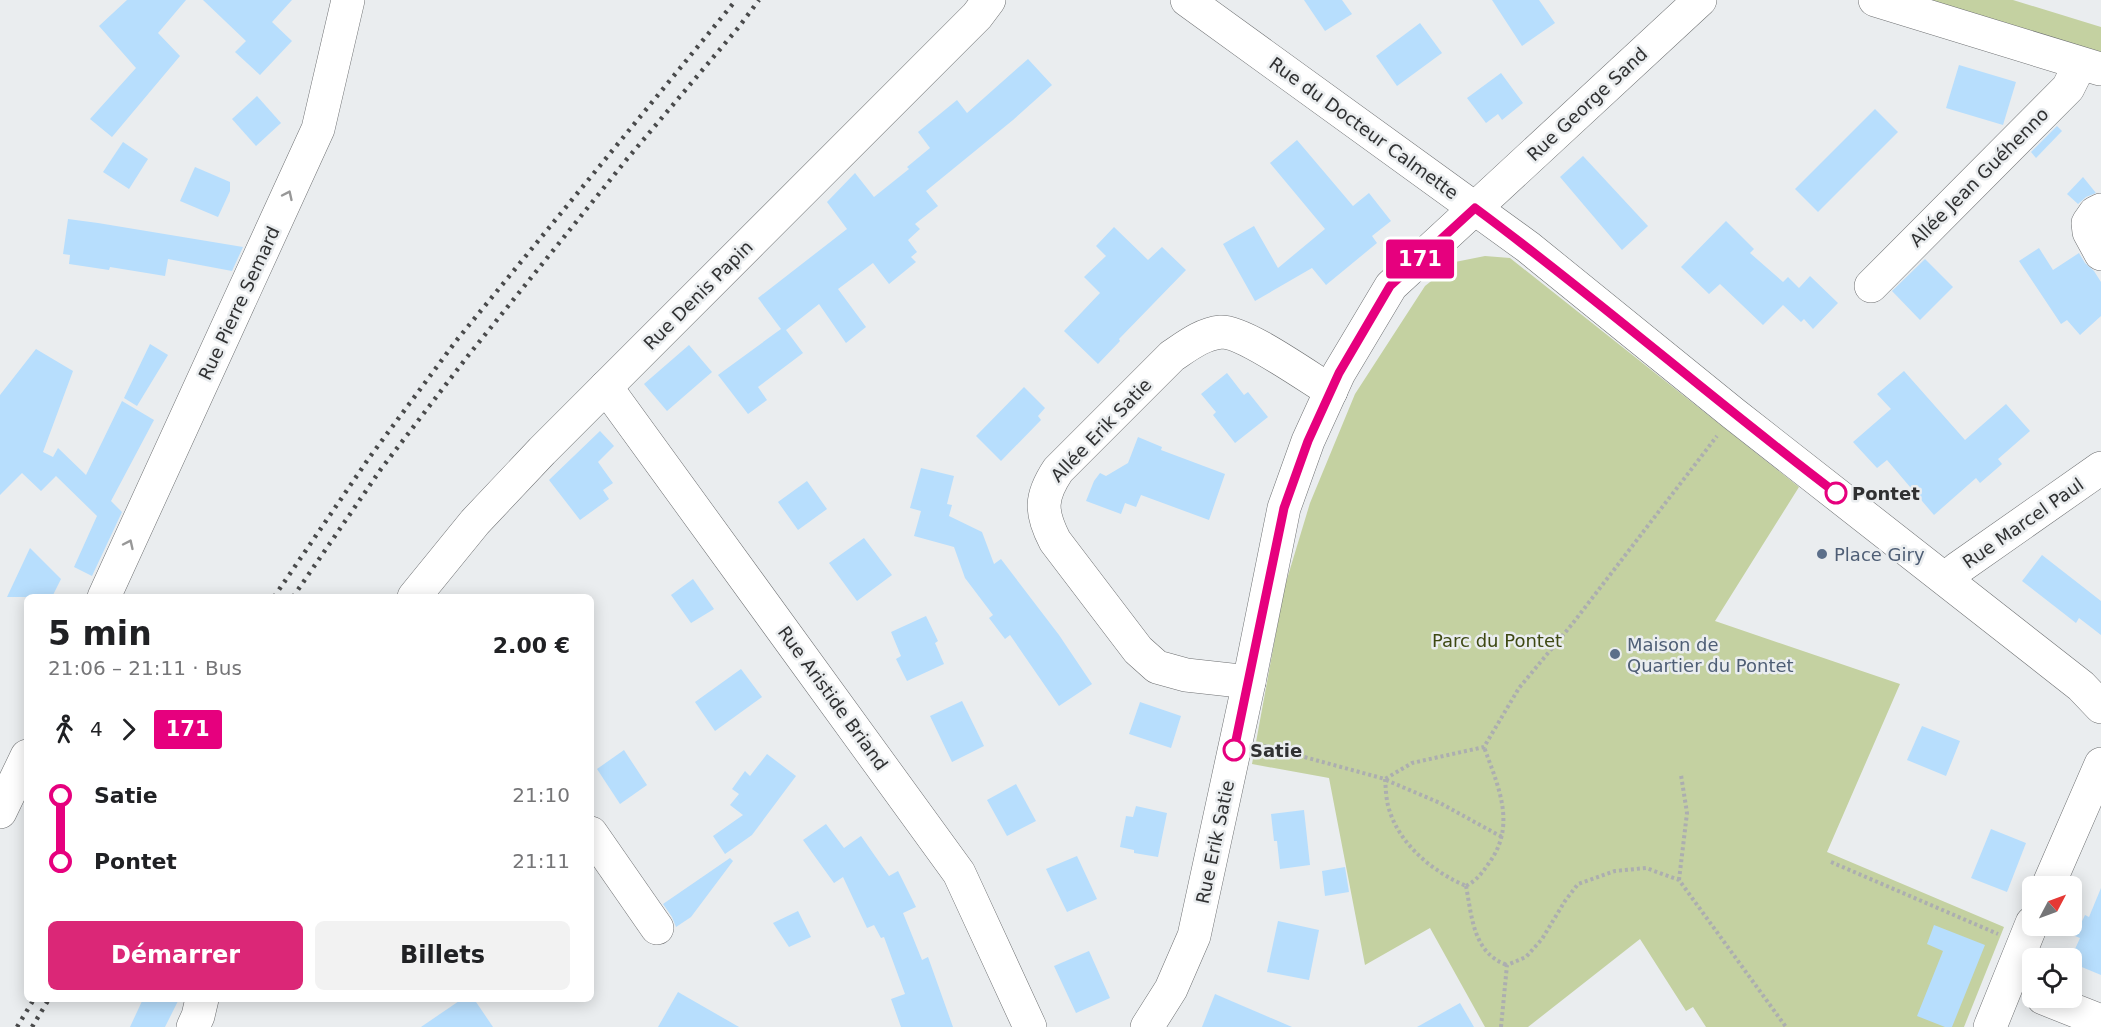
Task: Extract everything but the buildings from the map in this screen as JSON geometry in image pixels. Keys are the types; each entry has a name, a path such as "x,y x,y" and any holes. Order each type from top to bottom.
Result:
{"street":[{"name":"Rue Pierre Semard","path":"105,594 318,129 348,0"},
{"name":"Rue Denis Papin","path":"421,594 475,522 606,387 977,16 989,0"},
{"name":"Rue George Sand","path":"1475,208 1700,0"},
{"path":"1875,0 2091,67"},
{"name":"Rue du Docteur Calmette","path":"1209,5 1528,247 1734,414 2081,686 2101,707"},
{"name":"Allée Jean Guéhenno","path":"1871,286 2091,67"},
{"name":"Rue Erik Satie","path":"1147,1027 1172,989 1194,936 1284,508 1308,441 1339,373 1390,286 1475,208"},
{"path":"2101,210 2095,213 2088,223 2089,232 2101,254"},
{"name":"Allée Erik Satie","path":"1249,682 1186,675 1157,667 1138,650 1055,541 1046,525 1043,504 1047,487 1058,470 1172,356 1208,334 1224,332 1250,341 1331,391"},
{"name":"Rue Aristide Briand","path":"606,387 959,873 1030,1027"},
{"name":"Rue Marcel Paul","path":"1947,579 1957,569 2101,468"},
{"path":"0,812 24,762"},
{"path":"2052,876 2101,764"},
{"path":"594,837 657,928"},
{"path":"1990,1027 2020,988 2028,936"},
{"path":"193,1027 201,1002"},
{"path":"2067,1008 2101,1022"}],"path":[{"path":"1385,779 1412,764 1484,747 1519,688 1573,623 1734,414"},
{"path":"1237,739 1385,779 1440,803 1502,837"},
{"path":"1466,886 1478,879 1496,854 1504,832 1504,809 1484,747"},
{"path":"1679,880 1687,813 1681,775"},
{"path":"1385,779 1389,811 1401,836 1440,872 1466,886"},
{"path":"1831,862 2022,931"},
{"path":"1466,886 1476,935 1494,960 1507,965 1526,957 1542,939 1578,884 1615,871 1646,868 1679,880 1786,1027"},
{"path":"1501,1027 1507,965"}],"green space":[{"path":"1904,0 2013,0 2101,27 2101,62"},
{"name":"Parc du Pontet","path":"1485,256 1510,258 1799,487 1715,621 1900,684 1827,852 2004,927 1964,1027 1706,1027 1693,1007 1686,1011 1640,939 1528,1027 1485,1027 1430,928 1365,965 1329,778 1252,764 1284,589 1310,503 1355,394 1425,286 1455,262"}],"railway":[{"path":"276,594 369,458 456,341 736,0"},
{"path":"295,594 381,469 467,357 759,0"},
{"path":"17,1027 32,1002"},
{"path":"32,1027 47,1002"}],"bus line":[{"name":"171","path":"1234,750 1284,508 1308,441 1339,373 1390,286 1475,208 1528,247 1734,414 1836,493"}],"place":[{"name":"Pontet","path":"1836,493"},
{"name":"Place Giry","path":"1822,554"},
{"name":"Maison de Quartier du Pontet","path":"1615,654"},
{"name":"Satie","path":"1234,750"}]}
